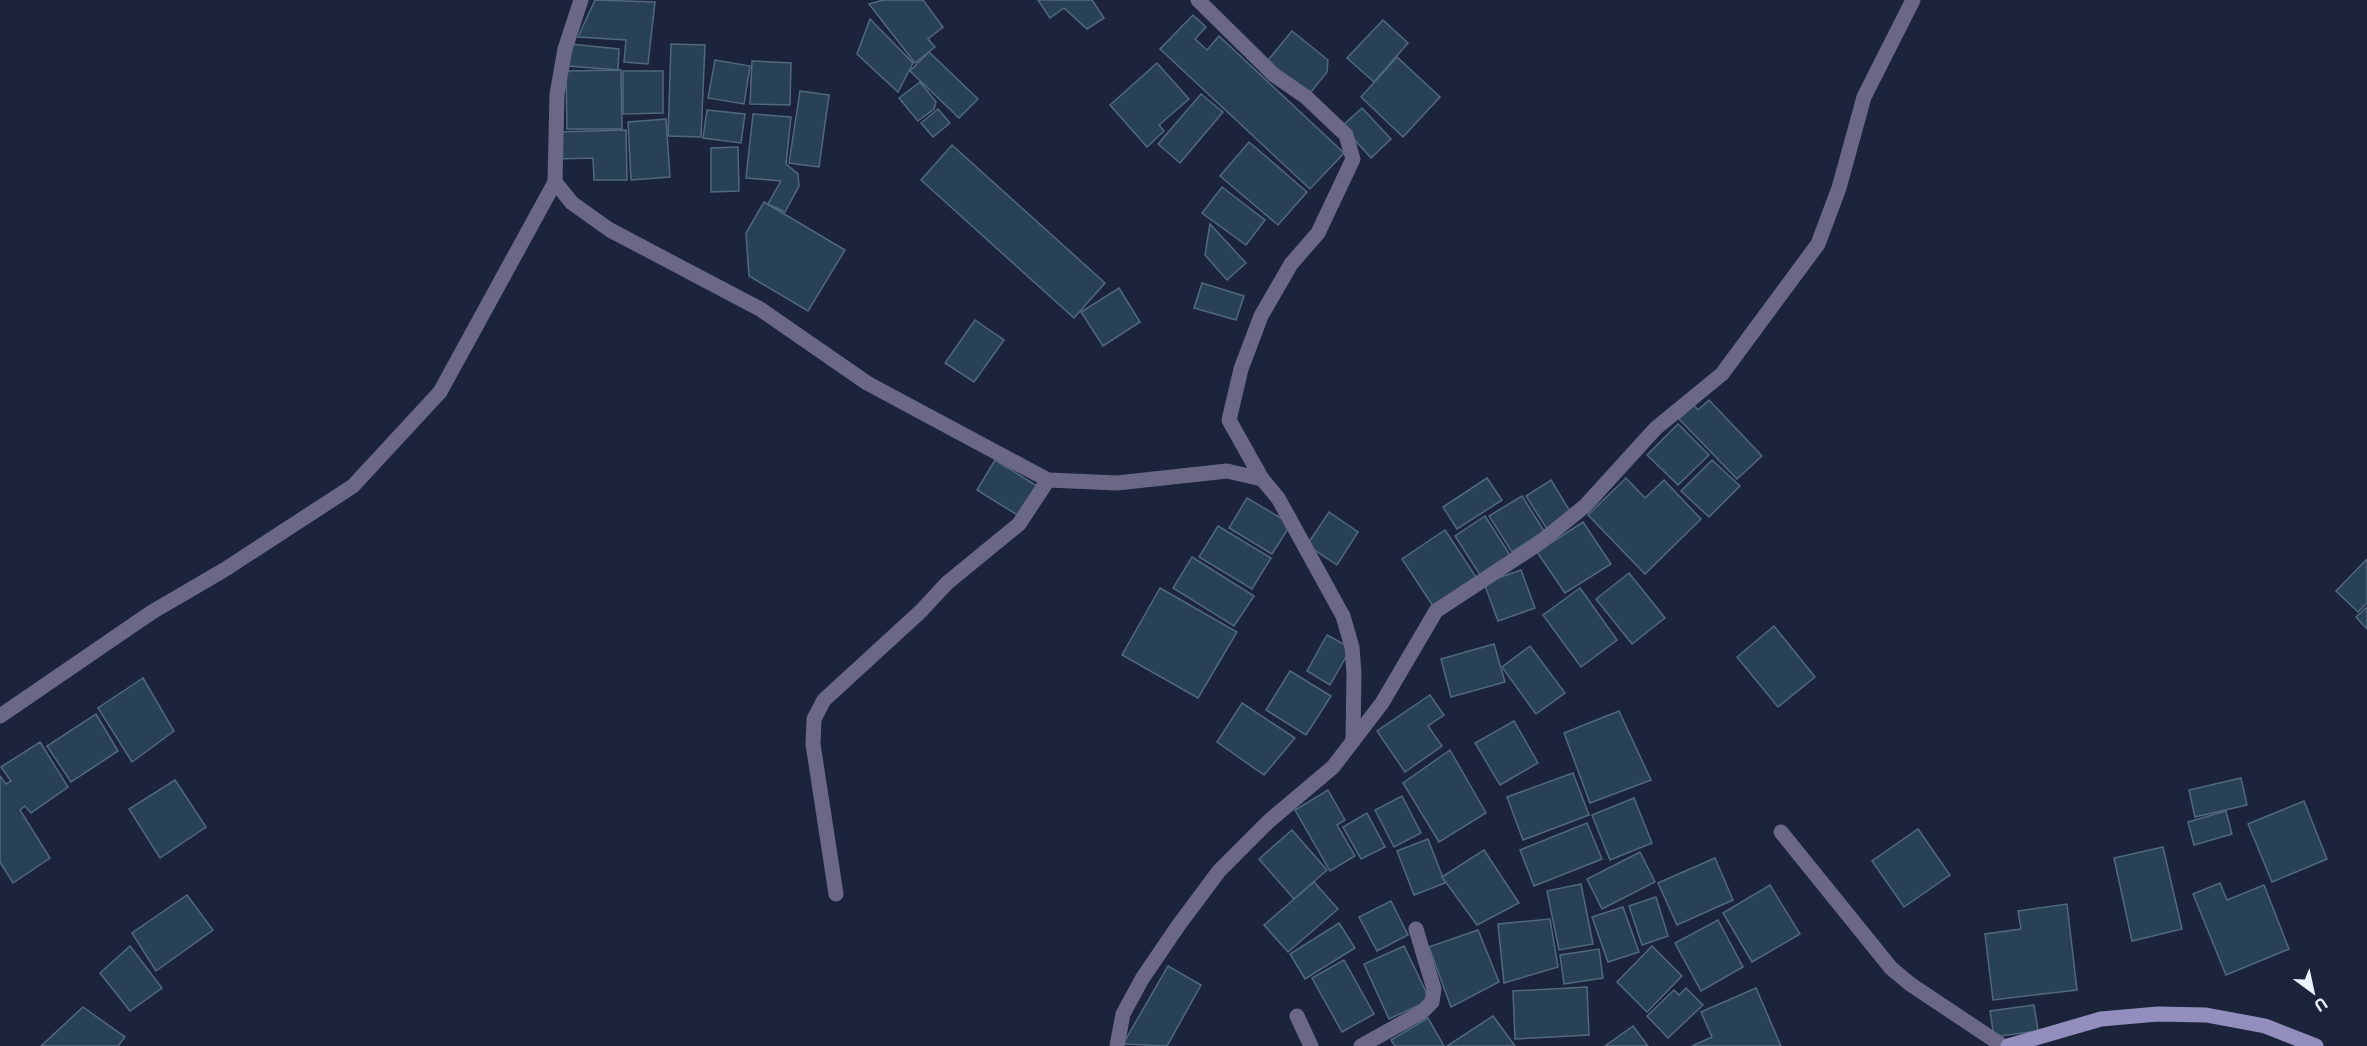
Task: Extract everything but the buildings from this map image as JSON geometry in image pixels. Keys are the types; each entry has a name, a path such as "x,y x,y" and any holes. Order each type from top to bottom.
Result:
{"street":[{"path":"0,716 152,612 225,570 353,486 440,392 555,182 557,94 565,49 581,0"},
{"path":"1198,0 1274,75 1306,97 1346,135 1353,159 1318,233 1292,264 1261,316 1241,369 1230,420 1262,479 1278,498 1343,616 1352,647 1353,741"},
{"path":"1117,1046 1123,1014 1142,979 1178,926 1219,871 1269,820 1333,767 1382,703 1436,611 1538,544 1584,506 1656,428 1722,374 1818,244 1839,188 1864,97 1913,0"},
{"path":"555,182 572,203 610,230 760,309 867,383 1048,480 1117,483 1227,471 1262,479"},
{"path":"836,894 813,744 814,719 824,700 921,611 947,583 1018,524 1048,480"},
{"path":"1781,832 1891,968 1910,984 2003,1046"},
{"path":"1361,1046 1422,1012 1432,1002 1434,989 1416,929"},
{"path":"2008,1046 2101,1019 2158,1014 2206,1015 2265,1026 2316,1046"},
{"path":"1297,1016 1311,1046"}]}
